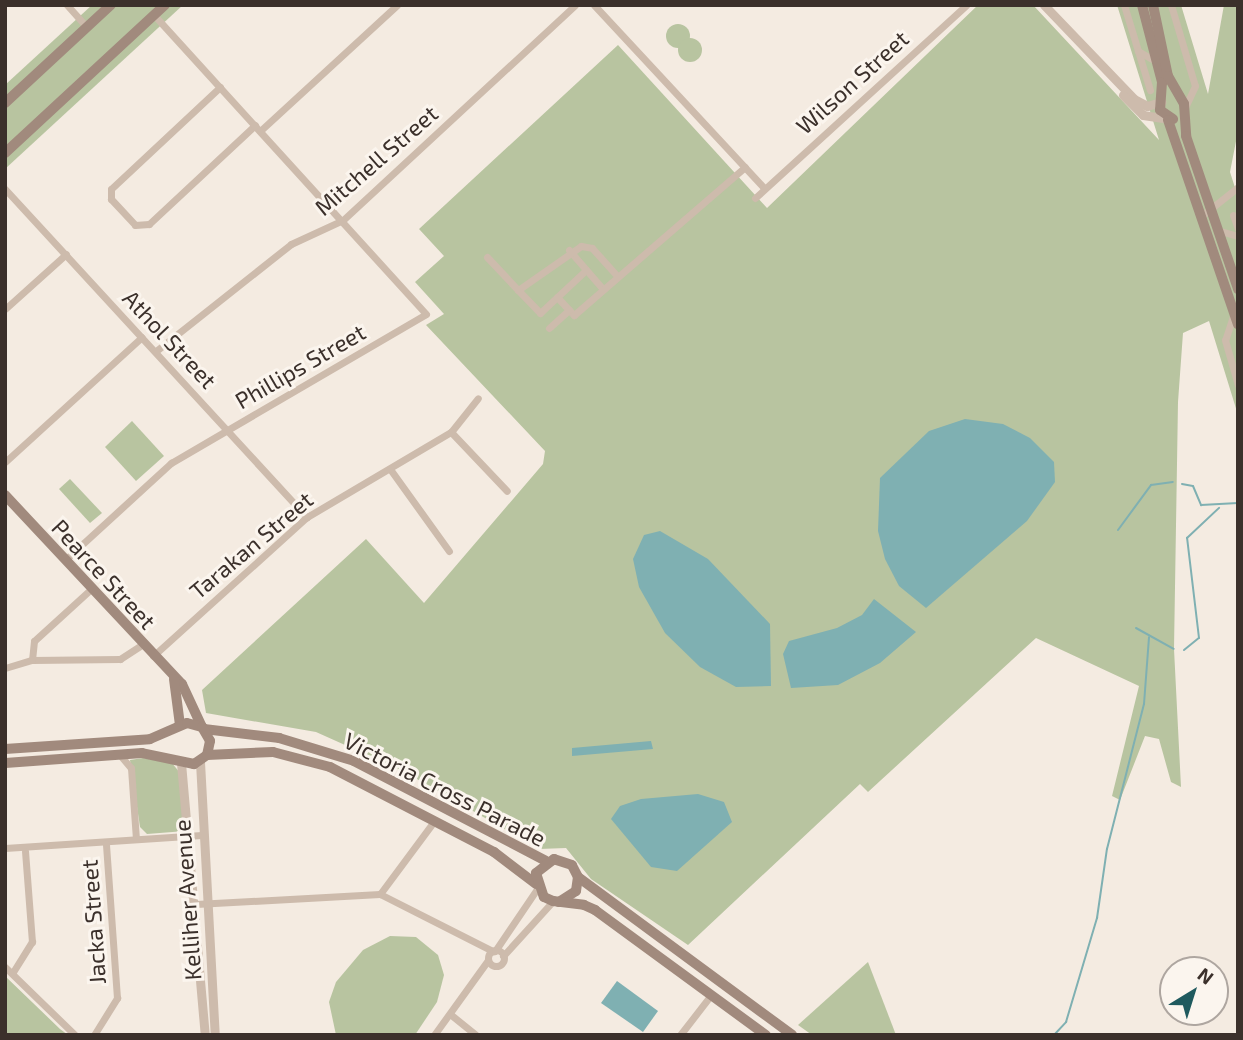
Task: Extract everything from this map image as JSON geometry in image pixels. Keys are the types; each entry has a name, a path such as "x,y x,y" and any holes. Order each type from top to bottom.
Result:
{"main road":[{"path":"5,103 111,5"},
{"path":"5,153 165,5"},
{"path":"1142,5 1157,62 1161,102 1207,207"},
{"path":"1153,5 1167,74 1181,99 1186,136 1238,324"},
{"path":"1161,102 1171,94 1181,99"},
{"path":"1168,119 1184,111"},
{"path":"1215,234 1238,289"},
{"name":"Pearce Street","path":"5,495 192,699 203,728 203,758"},
{"path":"174,678 177,727 168,741 178,762"},
{"path":"5,749 150,740 177,727"},
{"name":"Victoria Cross Parade","path":"177,727 203,728 313,746 546,861"},
{"name":"Victoria Cross Parade","path":"178,762 243,749 317,762 507,859 536,887"},
{"path":"5,763 120,755 178,762"},
{"path":"766,1035 595,910 556,902 536,887 546,861 566,861 578,877 792,1035"},
{"path":"556,902 576,891 578,877"},
{"path":"737,1014 746,1002"}],"street":[{"path":"67,5 87,27"},
{"path":"220,87 111,189 111,199 135,225 149,224 397,5"},
{"name":"Mitchell Street","path":"156,351 291,244 343,220 575,5"},
{"path":"594,5 763,187"},
{"name":"Wilson Street","path":"755,198 763,187 966,5"},
{"path":"1044,5 1140,113 1168,119"},
{"path":"1125,5 1150,90"},
{"path":"1171,5 1195,86 1184,111"},
{"path":"154,15 343,220"},
{"path":"1138,51 1157,62"},
{"path":"1105,71 1140,103 1161,102"},
{"path":"557,297 574,314 745,167"},
{"path":"1207,207 1226,198 1238,187"},
{"name":"Athol Street","path":"5,189 307,517"},
{"path":"1233,215 1238,229"},
{"name":"Phillips Street","path":"65,560 171,463 426,314 343,220"},
{"path":"1215,234 1238,236"},
{"path":"518,290 569,250 589,246 617,276"},
{"path":"569,250 603,288"},
{"path":"5,309 66,254"},
{"path":"487,257 540,313 586,270"},
{"path":"549,328 569,310"},
{"path":"1234,313 1225,340 1238,385"},
{"path":"5,461 142,337"},
{"name":"Tarakan Street","path":"153,656 307,517 451,432 478,398"},
{"path":"451,432 507,491"},
{"path":"390,469 449,551"},
{"path":"32,660 34,641 91,589"},
{"path":"5,668 32,660 120,659 143,644"},
{"path":"120,755 131,768 136,839"},
{"name":"Kelliher Avenue","path":"203,758 202,835 215,1035"},
{"name":"Kelliher Avenue","path":"178,762 191,835 205,1035"},
{"path":"380,894 435,820"},
{"path":"5,848 25,851 202,835"},
{"name":"Jacka Street","path":"94,1035 117,999 106,843"},
{"path":"13,972 32,942 25,851"},
{"path":"434,1035 479,978 536,887"},
{"path":"196,904 380,894 474,944 503,956"},
{"path":"479,978 495,966 556,902"},
{"path":"474,944 495,966"},
{"path":"5,967 75,1035"},
{"path":"680,1035 711,995"},
{"path":"450,1014 476,1035"}],"green space":[{"path":"92,5 183,5 5,169 5,85"},
{"path":"978,5 1033,5 1159,140 1117,5 1181,5 1208,94 1224,5 1238,5 1238,131 1230,172 1238,197 1238,415 1209,321 1183,333 1178,402 1174,649 1181,787 1171,782 1159,739 1145,736 1120,800 1112,796 1139,686 1036,638 868,792 860,784 688,945 591,879 566,848 539,849 403,771 316,732 206,713 202,690 366,539 424,603 543,464 545,451 426,325 444,314 415,282 444,256 419,229 618,45 767,208"},
{"path":"678,24 687,27 690,36 687,45 678,48 669,45 666,36 669,27"},
{"path":"690,38 699,41 702,50 699,59 690,62 681,59 678,50 681,41"},
{"path":"132,421 164,456 136,481 105,447"},
{"path":"70,479 102,513 90,523 59,489"},
{"path":"143,758 172,763 180,773 185,831 147,834 140,827 130,760"},
{"path":"390,936 416,937 438,955 444,975 437,1002 415,1035 336,1035 329,1002 336,982 363,950"},
{"path":"868,962 896,1035 812,1035 798,1025"},
{"path":"5,976 60,1029 68,1035 5,1035"}],"water":[{"path":"965,419 1003,424 1030,438 1054,462 1055,482 1027,521 926,608 899,586 885,559 878,531 880,478 929,431"},
{"path":"660,531 708,559 770,624 771,686 736,687 700,667 665,633 639,587 633,559 644,535"},
{"path":"874,599 916,632 880,663 838,685 791,688 783,654 789,641 837,628 862,615"},
{"path":"651,741 653,749 572,756 572,748"},
{"path":"698,794 724,802 732,822 677,871 651,867 611,819 620,806 641,799"},
{"path":"617,981 658,1011 643,1032 601,1003"}],"waterway":[{"path":"1118,530 1151,485 1173,482"},
{"path":"1182,484 1193,486 1201,505 1238,503"},
{"path":"1184,650 1199,638 1187,538 1219,508"},
{"path":"1136,628 1174,649"},
{"path":"1054,1035 1066,1022 1097,918 1107,849 1144,704 1149,637"}]}
